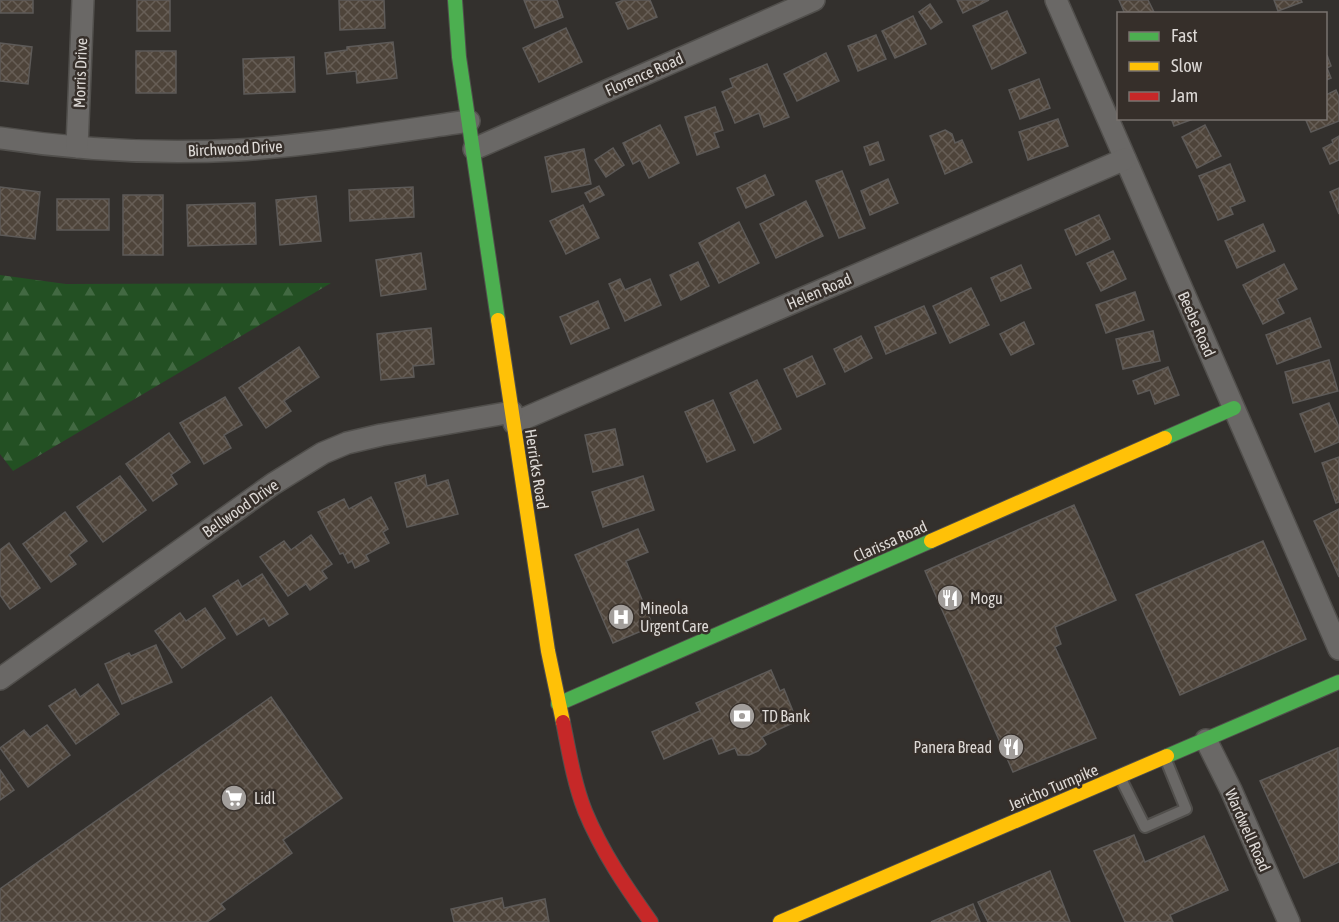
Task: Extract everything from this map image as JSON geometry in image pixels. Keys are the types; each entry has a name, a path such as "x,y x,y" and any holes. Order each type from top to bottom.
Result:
{"main road":[{"name":"Herricks Road","path":"455,0 459,57 558,704 577,787 585,811 613,868 651,922"},
{"name":"Clarissa Road","path":"558,704 1234,408"},
{"name":"Jericho Turnpike","path":"780,922 1339,682"}],"street":[{"name":"Morris Drive","path":"77,147 83,0"},
{"name":"Florence Road","path":"474,149 814,0"},
{"name":"Beebe Road","path":"1056,0 1339,649"},
{"name":"Birchwood Drive","path":"0,138 142,152 238,150 325,141 469,121"},
{"name":"Helen Road","path":"513,417 1125,159"},
{"name":"Bellwood Drive","path":"0,679 273,484 323,453 347,443 381,435 513,417"},
{"name":"Wardwell Road","path":"1206,740 1231,790 1289,922"}],"lane":[{"path":"1120,776 1145,827 1186,809 1164,757"}],"green space":[{"path":"0,275 66,284 331,283 13,471 0,454"}],"building":[{"path":"0,0 33,0 33,13 0,13"},
{"path":"137,0 170,0 170,31 137,31"},
{"path":"339,0 384,0 385,28 340,30"},
{"path":"524,0 557,0 563,17 535,28"},
{"path":"624,0 650,0 657,17 628,29 616,3"},
{"path":"957,0 989,0 963,13"},
{"path":"1119,0 1148,0 1154,12 1124,12"},
{"path":"1274,0 1301,0 1302,2 1278,11"},
{"path":"930,4 942,22 931,29 919,12"},
{"path":"1007,11 1026,53 992,69 973,26"},
{"path":"913,16 926,44 895,58 882,31"},
{"path":"566,28 582,62 539,82 523,48"},
{"path":"876,35 886,59 858,71 848,46"},
{"path":"393,42 397,78 357,83 356,71 327,74 325,53 347,50 347,47"},
{"path":"0,43 32,47 28,84 0,81"},
{"path":"136,51 176,51 176,93 136,93"},
{"path":"826,53 839,81 797,101 784,74"},
{"path":"1327,55 1331,66 1327,68"},
{"path":"294,57 295,92 244,94 243,59"},
{"path":"767,64 789,117 764,127 759,113 735,123 722,92 733,87 730,79"},
{"path":"1327,68 1331,78 1327,80"},
{"path":"1039,79 1050,108 1020,119 1009,90"},
{"path":"1336,90 1339,97 1339,121 1311,132 1306,120 1327,120 1327,94"},
{"path":"715,107 723,130 714,133 719,147 697,155 685,117"},
{"path":"1058,119 1068,146 1028,160 1019,132"},
{"path":"1172,120 1190,120 1174,126"},
{"path":"660,125 679,163 649,178 640,160 633,164 623,143"},
{"path":"1205,125 1221,156 1197,168 1182,137"},
{"path":"945,130 952,134 955,143 962,140 972,162 945,174 930,136"},
{"path":"1339,136 1339,160 1330,164 1323,148 1333,143 1332,140"},
{"path":"878,142 884,160 870,165 864,147"},
{"path":"613,148 624,165 606,177 595,160"},
{"path":"584,149 591,184 552,192 545,157"},
{"path":"1230,164 1245,201 1230,207 1233,214 1218,220 1199,176"},
{"path":"842,171 865,228 839,238 816,181"},
{"path":"765,175 774,195 746,208 737,188"},
{"path":"888,179 898,203 870,215 861,191"},
{"path":"599,186 604,195 590,202 585,193"},
{"path":"0,187 40,192 35,239 0,235"},
{"path":"413,187 414,217 350,221 349,190"},
{"path":"1339,188 1339,214 1330,192"},
{"path":"123,195 163,195 163,255 123,255"},
{"path":"316,196 321,241 280,245 276,200"},
{"path":"57,199 109,199 109,230 57,230"},
{"path":"806,201 823,236 776,258 760,224"},
{"path":"255,203 256,244 188,246 187,205"},
{"path":"583,205 599,238 566,254 550,221"},
{"path":"1099,215 1110,239 1076,255 1065,230"},
{"path":"739,222 759,263 719,283 699,243"},
{"path":"1263,224 1275,251 1237,268 1225,241"},
{"path":"1113,251 1126,279 1101,291 1087,263"},
{"path":"421,253 426,289 381,296 376,260"},
{"path":"698,262 709,286 681,300 670,275"},
{"path":"1284,264 1297,289 1277,299 1284,313 1263,324 1243,285"},
{"path":"1021,265 1031,288 1001,301 991,278"},
{"path":"620,279 625,290 650,279 661,305 625,321 609,284"},
{"path":"971,288 989,325 950,343 933,306"},
{"path":"1135,292 1144,320 1106,333 1096,305"},
{"path":"598,301 609,328 571,344 560,317"},
{"path":"924,306 936,333 886,354 875,327"},
{"path":"1310,318 1321,347 1277,364 1266,335"},
{"path":"1024,322 1034,344 1011,355 1000,334"},
{"path":"431,328 434,364 413,366 414,377 381,380 377,334"},
{"path":"1153,331 1160,361 1123,369 1116,339"},
{"path":"861,336 872,358 845,372 834,349"},
{"path":"299,347 319,377 284,401 291,411 266,428 239,388"},
{"path":"812,356 825,384 797,397 784,369"},
{"path":"1329,360 1338,391 1293,403 1285,372"},
{"path":"1168,367 1179,395 1155,404 1150,390 1138,394 1133,381"},
{"path":"757,380 781,429 754,443 730,393"},
{"path":"225,397 242,425 224,435 231,448 204,464 180,423"},
{"path":"713,400 735,450 707,462 685,412"},
{"path":"1329,403 1339,427 1339,442 1315,452 1300,414"},
{"path":"615,429 623,465 593,472 585,435"},
{"path":"169,433 190,462 171,475 177,484 153,501 126,464"},
{"path":"1339,457 1339,502 1336,503 1322,463"},
{"path":"425,475 427,486 448,480 458,514 407,527 395,483"},
{"path":"120,476 146,510 103,542 77,507"},
{"path":"643,476 654,510 603,527 592,492"},
{"path":"371,497 388,529 383,532 389,543 366,555 369,561 355,568 352,561 348,563 343,553 340,554 318,512 344,499 349,509"},
{"path":"1074,505 1116,600 1055,627 1061,644 1055,647 1096,738 1013,772 925,571"},
{"path":"1339,509 1339,577 1314,521"},
{"path":"65,512 87,541 69,555 76,564 51,582 23,544"},
{"path":"638,529 648,552 626,561 653,626 613,643 575,555"},
{"path":"311,535 332,564 322,571 327,578 310,590 306,584 288,596 260,557 284,541 291,550"},
{"path":"1263,541 1306,639 1180,695 1136,595"},
{"path":"9,543 40,588 10,609 0,595 0,550"},
{"path":"262,574 288,614 269,626 264,618 237,635 213,596 238,580 242,587"},
{"path":"205,608 225,638 182,668 155,631 180,613 186,621"},
{"path":"156,645 172,682 122,704 105,664 129,653 131,656"},
{"name":"TD Bank","path":"771,670 780,691 784,689 797,721 762,737 766,744 749,755 738,755 735,748 719,754 712,738 664,759 652,732 700,711 696,703"},
{"path":"98,684 119,714 76,744 49,706 75,689 80,697"},
{"path":"271,697 342,798 283,840 292,853 221,904 225,909 207,922 0,922 0,889"},
{"path":"47,725 70,755 28,787 0,748 24,730 30,737"},
{"path":"1338,748 1339,862 1304,878 1260,781"},
{"path":"0,770 14,790 0,800"},
{"path":"1134,835 1145,862 1204,836 1228,890 1170,915 1173,922 1125,922 1094,851"},
{"path":"1050,871 1070,922 988,922 978,902"},
{"path":"502,898 504,908 545,899 549,922 454,922 451,909"},
{"path":"973,904 980,922 931,922"}],"traffic: fast":[{"path":"455,0 459,57 498,320"},
{"path":"1165,438 1234,408"},
{"path":"558,704 931,541"},
{"path":"1167,756 1339,682"}],"traffic: slow":[{"path":"498,320 548,651 563,722"},
{"path":"931,541 1165,438"},
{"path":"780,922 1167,756"}],"traffic: jam":[{"path":"563,722 585,811 607,855 651,922"}],"place":[{"name":"Mogu","path":"950,598"},
{"name":"Mineola Urgent Care","path":"621,617"},
{"name":"TD Bank","path":"742,716"},
{"name":"Panera Bread","path":"1011,747"},
{"name":"Lidl","path":"234,798"}]}
